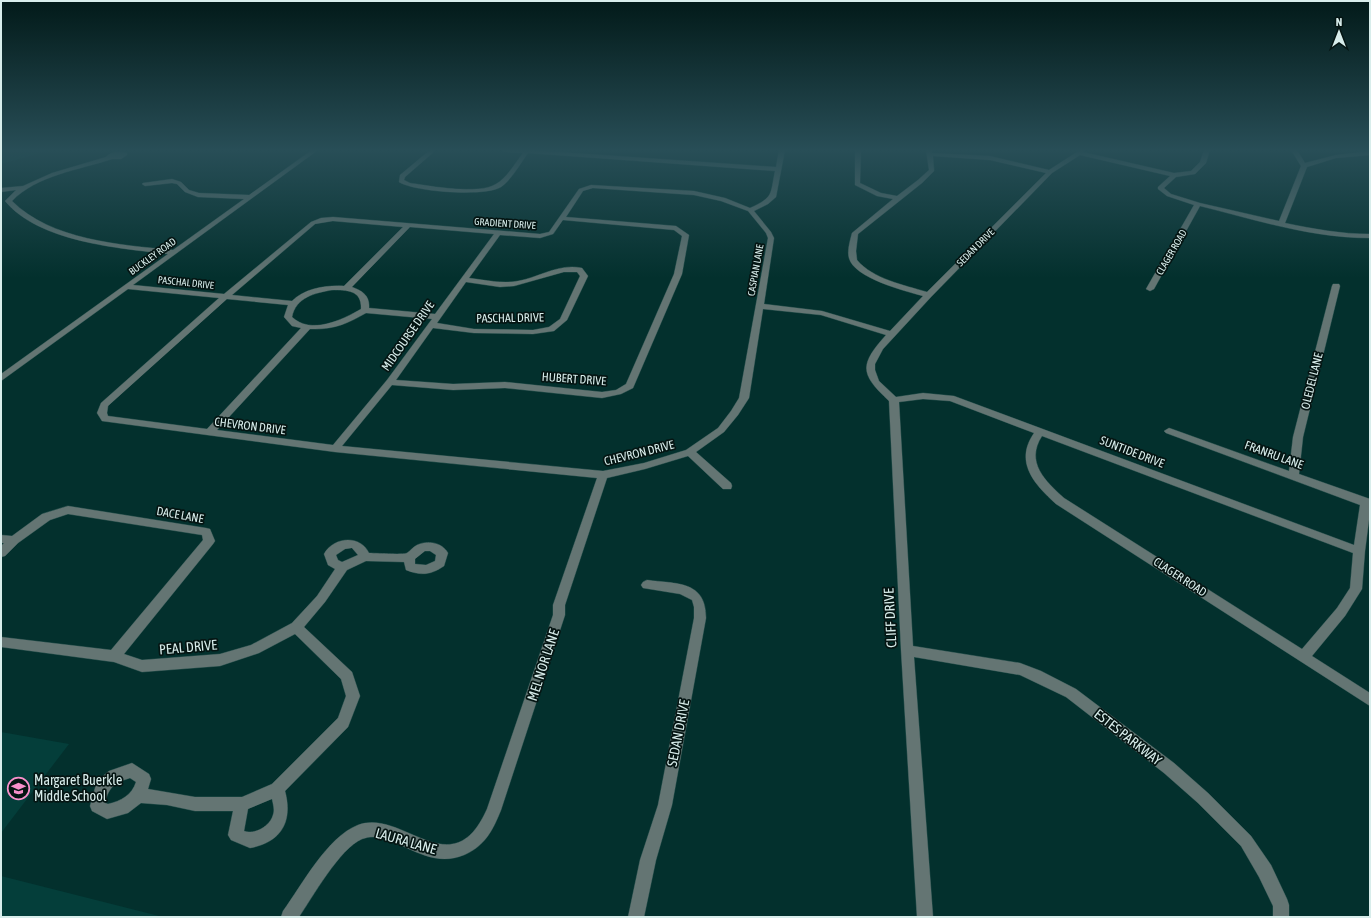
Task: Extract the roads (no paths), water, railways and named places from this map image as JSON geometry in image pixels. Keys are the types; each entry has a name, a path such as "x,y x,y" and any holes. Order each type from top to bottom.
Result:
{"street":[{"path":"1,199 10,198 16,193"},
{"path":"192,193 198,195 250,197"},
{"name":"BUCKLEY ROAD","path":"1,378 256,193"},
{"name":"GRADIENT DRIVE","path":"321,220 540,236 551,232 579,193"},
{"name":"CASPIAN LANE","path":"690,452 721,430 735,413 744,398 771,238 769,233 750,210 723,199 692,193"},
{"path":"750,210 766,203 773,198 774,193"},
{"path":"875,193 898,198"},
{"path":"905,193 855,233 852,253 854,261 860,268 882,279 928,295"},
{"name":"SEDAN DRIVE","path":"891,334 1029,193"},
{"path":"1164,193 1198,204 1312,231 1359,237 1370,236"},
{"path":"1282,223 1294,193"},
{"path":"10,198 8,201 14,210 30,220 59,232 80,238 126,247 174,252"},
{"name":"CLAGER ROAD","path":"1150,289 1198,204"},
{"name":"HUBERT DRIVE","path":"390,382 453,387 505,385 602,395 618,392 630,386 678,274 686,235 676,228 560,218"},
{"name":"CHEVRON DRIVE","path":"321,220 308,227 225,297 104,405 102,413 105,419 335,449 603,475 645,466 690,452"},
{"path":"347,288 408,226"},
{"name":"MIDCOURSE DRIVE","path":"335,449 390,382 498,233"},
{"path":"1359,237 1370,241"},
{"name":"PASCHAL DRIVE","path":"431,325 474,331 533,332 551,329 563,320 584,276 579,270 569,269 552,272 521,283 512,284 464,280"},
{"name":"OLEDEL LANE","path":"1294,476 1298,437 1336,286"},
{"name":"PASCHAL DRIVE","path":"126,287 292,303"},
{"path":"365,310 365,297 358,292 347,288 332,288 311,292 292,303 288,310 288,317 295,324 307,327 323,327 344,322 365,310 436,317"},
{"path":"759,306 822,313 891,334 874,354 869,370 872,378 879,387 894,400"},
{"path":"209,433 307,327"},
{"path":"1,368 11,370"},
{"name":"SUNTIDE DRIVE","path":"894,400 923,396 951,398 1359,551"},
{"name":"CLIFF DRIVE","path":"894,400 907,650 925,917"},
{"name":"CLAGER ROAD","path":"1040,431 1031,447 1030,462 1044,488 1060,501 1304,656 1370,700"},
{"name":"FRANRU LANE","path":"1169,431 1368,503"},
{"path":"690,452 727,486"},
{"name":"MEL NOR LANE","path":"467,846 475,841 490,821 559,615 559,605 603,475"},
{"path":"1304,656 1341,612 1356,589 1359,551 1368,503"},
{"name":"DACE LANE","path":"14,540 46,517 68,510 206,532 209,541 114,656"},
{"path":"1,539 14,540"},
{"path":"1,553 14,540"},
{"path":"365,557 362,550 355,544 347,543 337,548 330,554 331,560 337,566 343,567 365,557 409,558"},
{"name":"PEAL DRIVE","path":"1,642 114,656 142,666 220,660 255,650 296,627 321,599 343,567"},
{"name":"SEDAN DRIVE","path":"636,917 647,858 654,832 665,805 700,618 700,606 696,597 686,591 647,585"},
{"path":"139,795 167,798 195,804 242,804 277,789 343,722 353,696 347,676 296,627"},
{"name":"ESTES PARKWAY","path":"907,650 1020,669 1036,675 1071,693 1169,768 1203,798 1246,841 1265,871 1281,905 1282,917"},
{"path":"242,804 236,825 236,835 249,840 263,837 274,828 281,815 281,802 277,789"},
{"name":"LAURA LANE","path":"289,917 337,849 352,836 362,831 377,830 430,850 448,852 467,846"}],"place":[{"name":"Margaret Buerkle Middle School","path":"18,788"}]}
